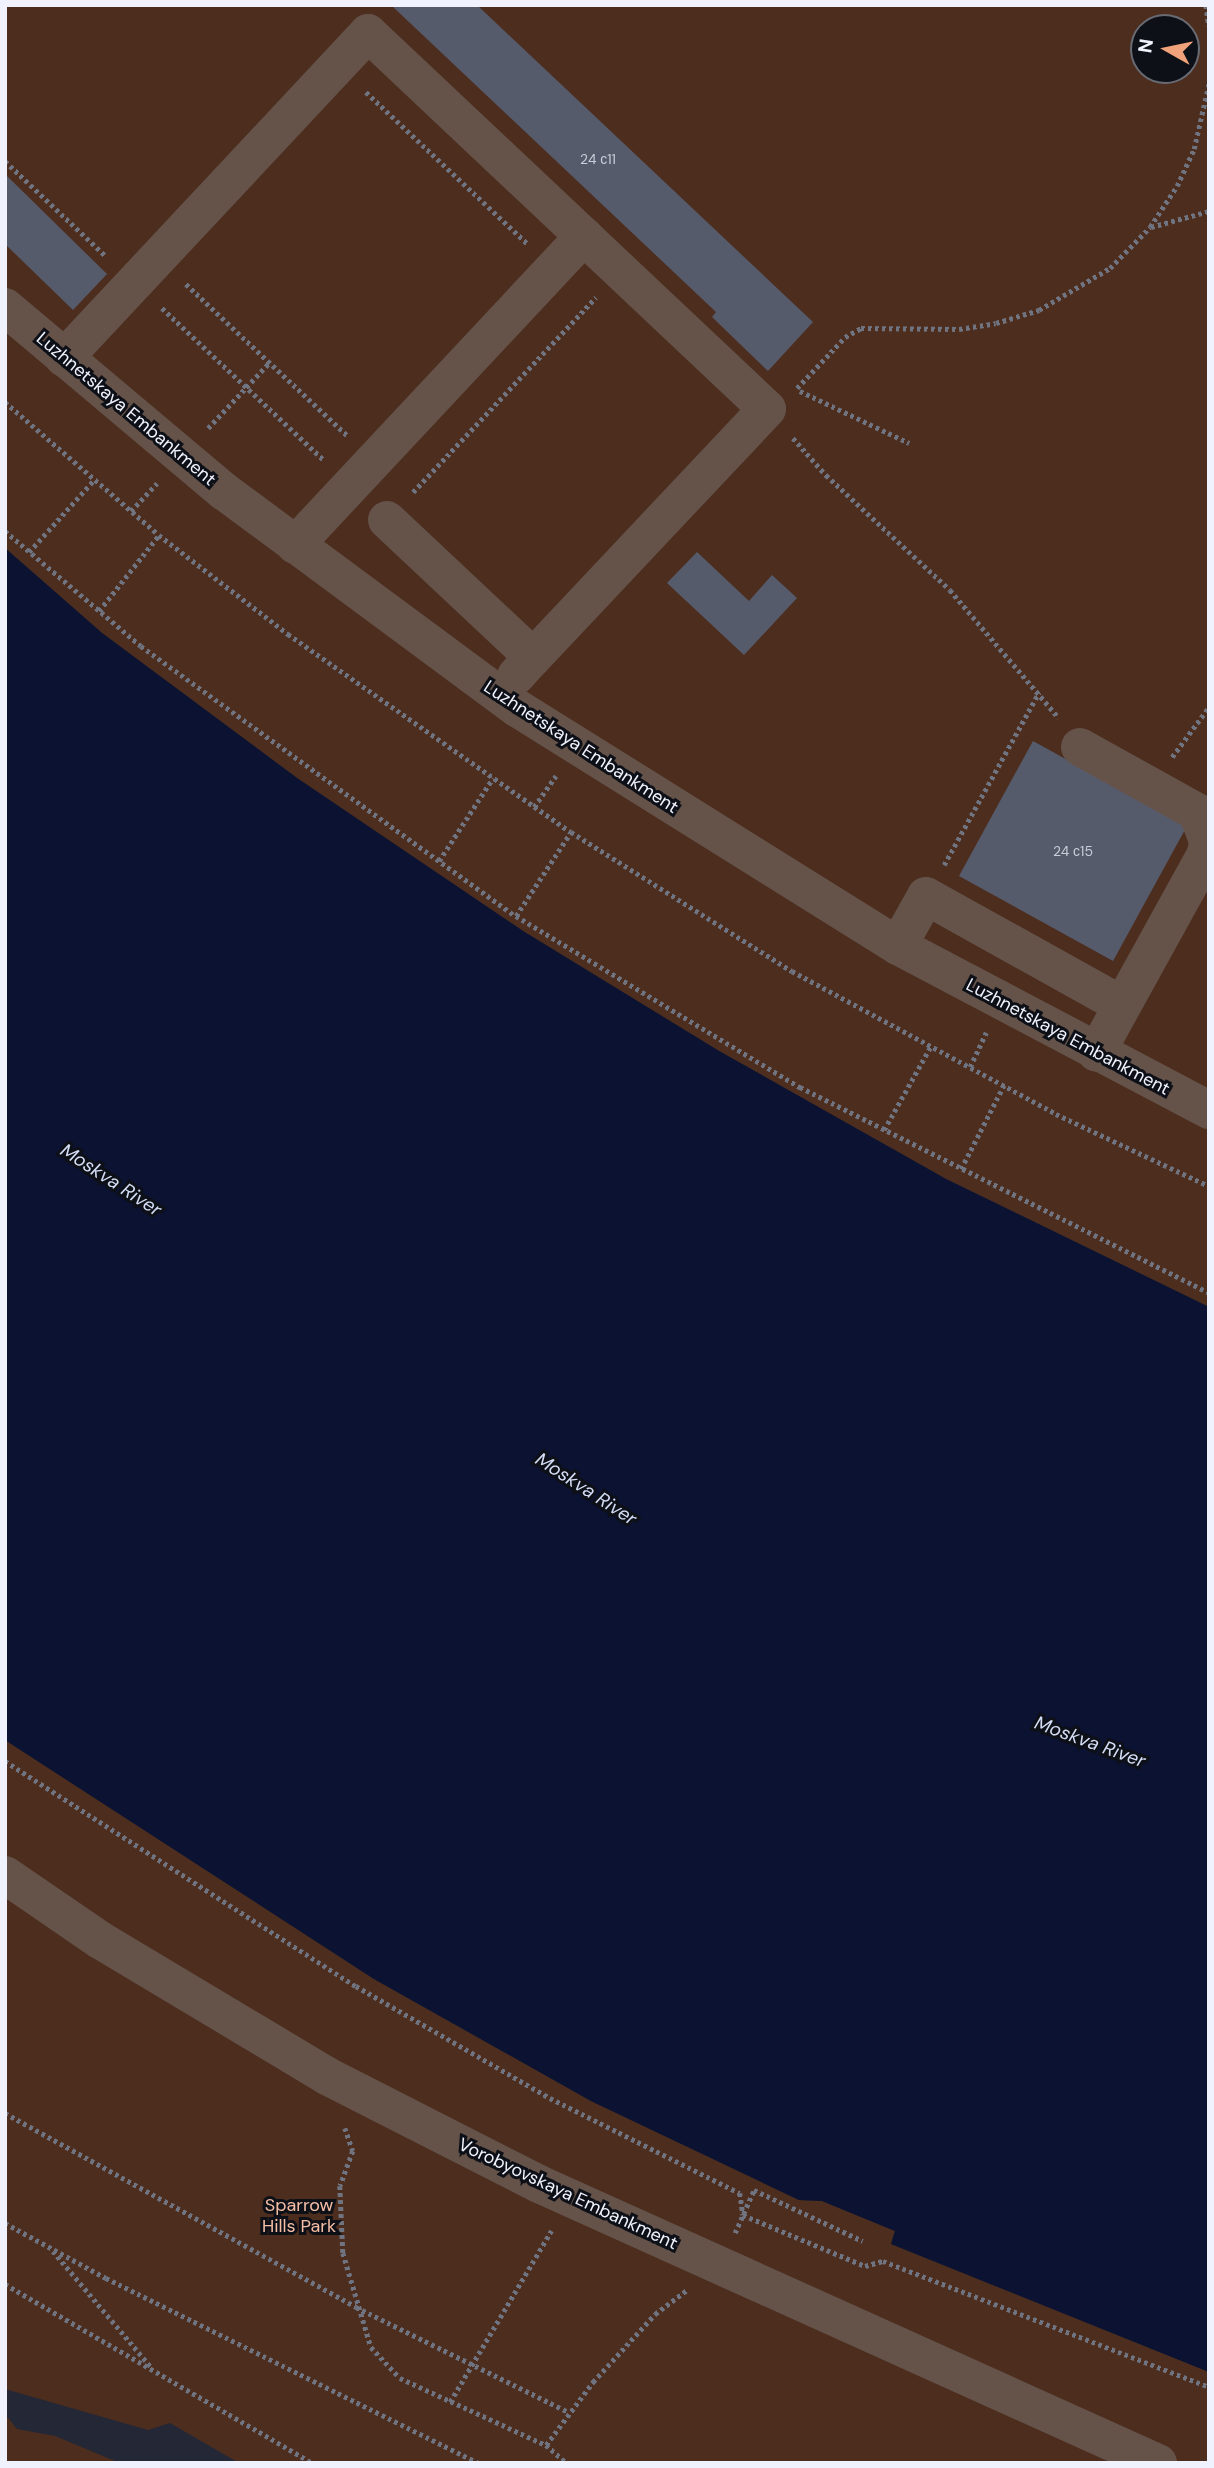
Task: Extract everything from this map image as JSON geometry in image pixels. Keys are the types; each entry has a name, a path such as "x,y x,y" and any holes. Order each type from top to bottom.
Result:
{"street":[{"path":"64,358 368,33 620,271 782,399 498,695"},
{"path":"295,545 584,236"},
{"name":"Luzhnetskaya Embankment","path":"5,307 181,457 498,695 898,946 1096,1053 1209,1110"},
{"path":"387,520 533,657"},
{"path":"1080,747 1197,812 1208,841 1206,854 1096,1053"},
{"path":"898,946 926,896 1122,1005"},
{"name":"Vorobyovskaya Embankment","path":"5,1875 100,1940 327,2077 571,2198 1157,2463"}],"path":[{"path":"1206,5 1209,26"},
{"path":"337,65 554,269"},
{"path":"782,399 845,337 861,328 959,329 1039,310 1110,268 1150,227 1194,149 1209,83"},
{"path":"5,161 270,362 363,473"},
{"path":"1150,227 1209,212"},
{"path":"146,270 246,387 363,473"},
{"path":"387,520 620,271"},
{"path":"181,457 270,362"},
{"path":"782,399 909,443"},
{"path":"782,399 826,475 950,590 1039,692 1080,747"},
{"path":"5,402 159,535 288,634 571,832 792,971 1004,1085 1209,1186"},
{"path":"29,552 94,480"},
{"path":"5,531 141,646 516,916 800,1087 1209,1293"},
{"path":"99,611 159,535"},
{"path":"926,896 1039,692"},
{"path":"1150,786 1209,708"},
{"path":"439,861 493,778"},
{"path":"516,916 571,832"},
{"path":"884,1130 931,1046"},
{"path":"961,1169 1004,1085"},
{"path":"5,1761 356,1986 550,2098 740,2193 743,2215"},
{"path":"327,2077 354,2151 340,2186 343,2253 356,2307 370,2347 400,2378 546,2445 567,2463"},
{"path":"5,2113 356,2307 471,2367 568,2412"},
{"path":"546,2445 568,2412 655,2314 721,2265 754,2190 863,2241"},
{"path":"450,2402 571,2198"},
{"path":"743,2215 866,2266 883,2261 1209,2387"},
{"path":"5,2223 479,2463"},
{"path":"51,2248 154,2371"},
{"path":"5,2284 313,2463"}],"green space":[{"path":"5,5 1209,5 1209,1307 946,1179 719,1051 523,931 297,778 102,633 5,548"},
{"name":"Sparrow Hills Park","path":"5,1740 374,1979 591,2101 799,2200 822,2201 895,2231 891,2244 1209,2372 1209,2463 239,2463 170,2423 148,2430 5,2389"},
{"path":"5,2414 17,2429 55,2436 120,2463 5,2463"}],"water":[{"name":"Moskva River","path":"5,548 102,633 297,778 523,931 719,1051 946,1179 1209,1307 1209,2372 891,2244 895,2231 822,2201 799,2200 591,2101 374,1979 5,1740"}],"building":[{"path":"391,5 477,5 813,322 768,371 712,317 716,312"},
{"path":"5,174 107,274 73,310 5,244"},
{"path":"697,552 749,601 772,575 797,598 744,655 667,583"},
{"path":"1033,741 1187,826 1113,961 959,876"}]}
